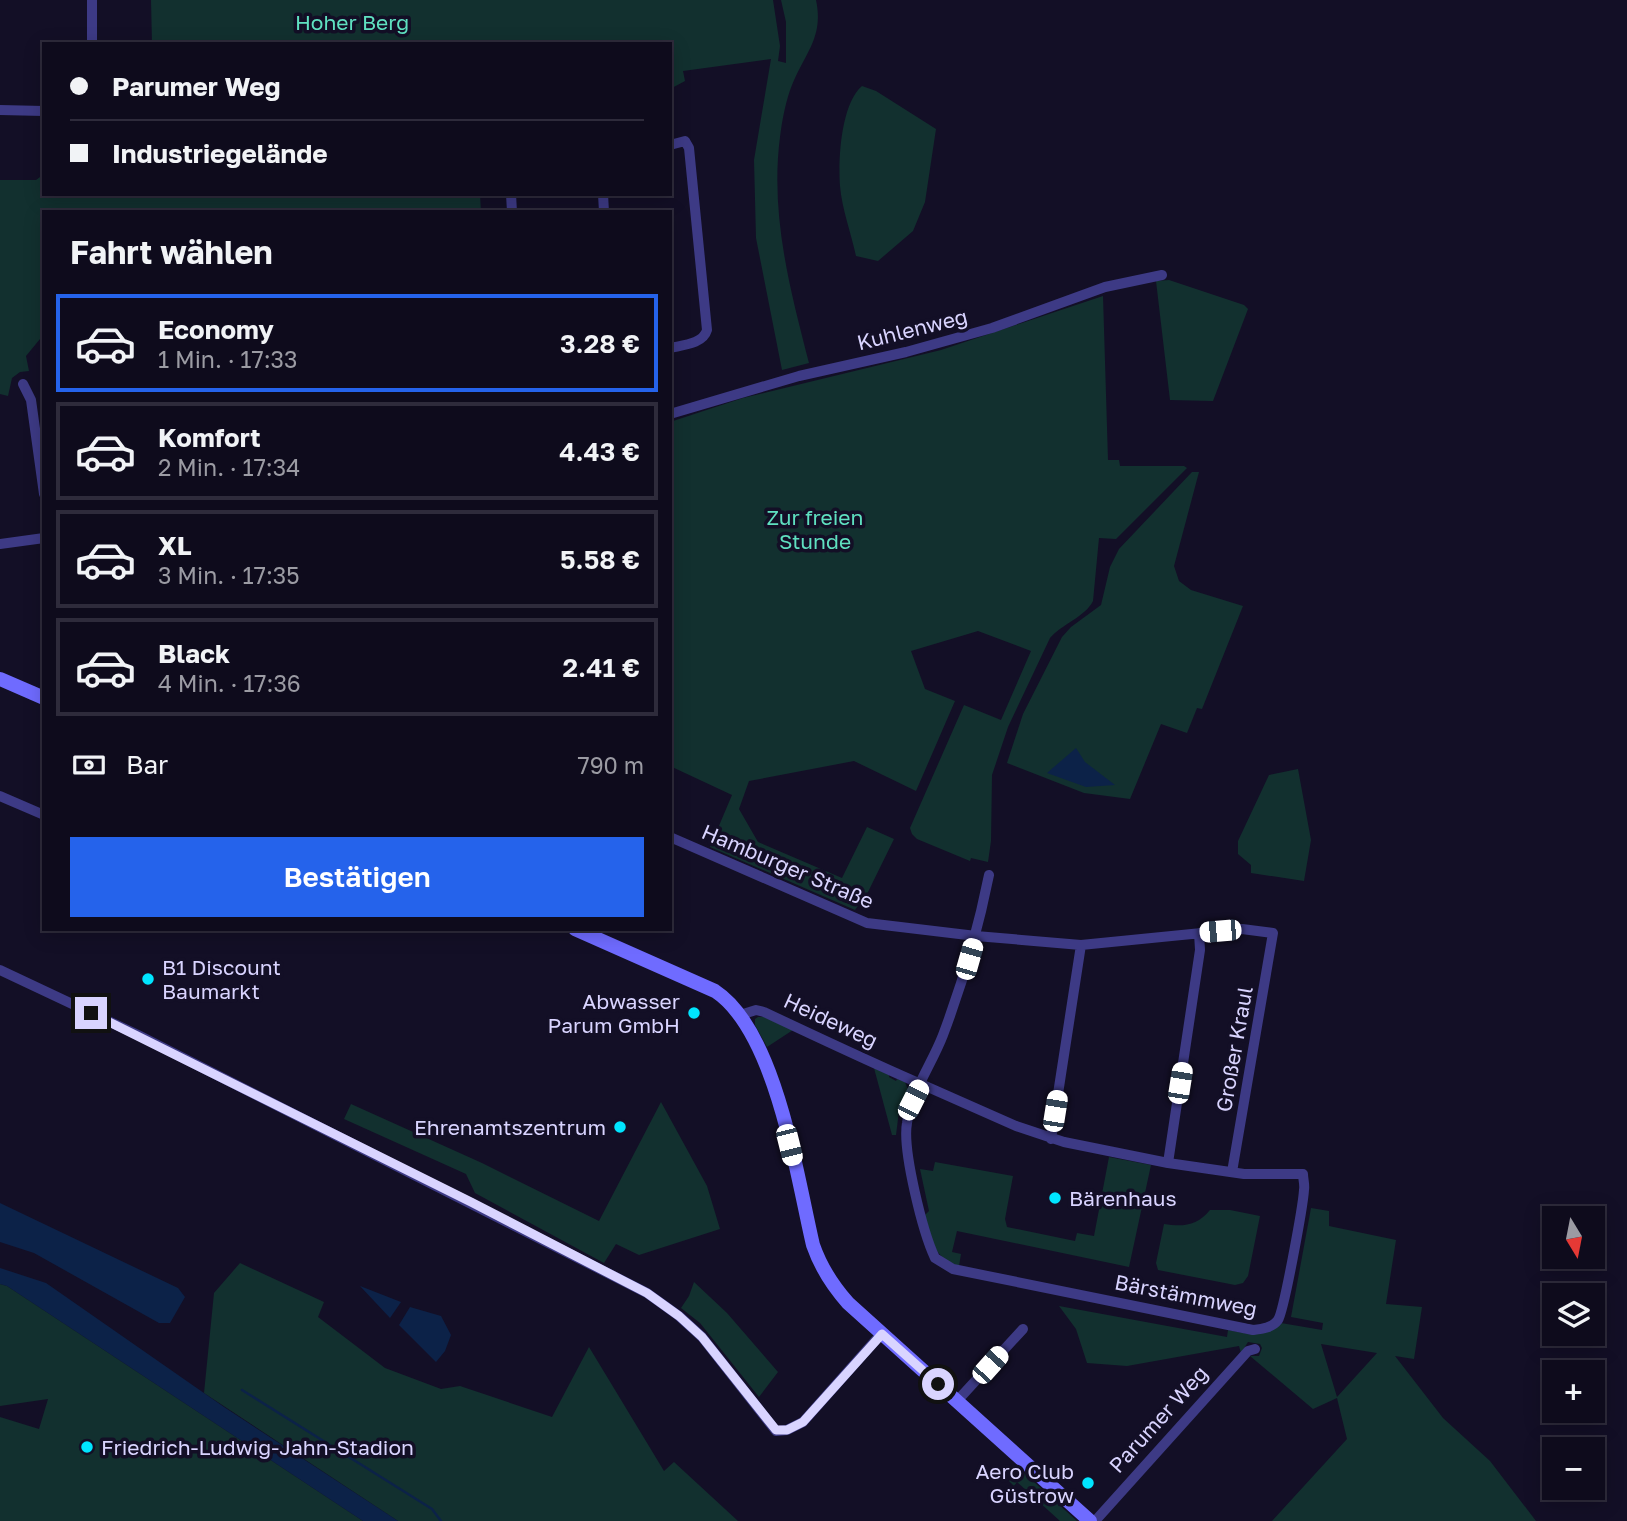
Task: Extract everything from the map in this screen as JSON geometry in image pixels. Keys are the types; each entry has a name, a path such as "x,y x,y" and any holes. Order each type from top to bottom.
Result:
{"street":[{"path":"92,0 92,42"},
{"path":"0,110 42,111"},
{"path":"672,145 685,142 689,148 708,330 705,337 699,341 672,348"},
{"name":"Kuhlenweg","path":"672,413 799,376 906,352 992,328 1105,287 1162,275"},
{"path":"23,384 31,400 42,480"},
{"path":"0,544 42,538"},
{"path":"0,679 42,697"},
{"path":"0,796 42,814"},
{"name":"Hamburger Straße","path":"672,838 867,923 1081,945 1241,929 1273,933"},
{"path":"921,1084 950,1016 976,936 989,875"},
{"path":"583,931 715,991 730,1002 740,1015"},
{"path":"1168,1163 1200,950 1199,933"},
{"name":"Großer Kraul","path":"1232,1172 1273,933"},
{"path":"1051,1139 1081,945"},
{"path":"0,970 149,1041 647,1293 702,1337 776,1430 787,1430 803,1422 882,1334"},
{"name":"Heideweg","path":"740,1015 756,1010 764,1012 921,1084"},
{"name":"Parumer Weg","path":"740,1015 770,1072 813,1245 821,1267 842,1297 1092,1521 1248,1351 1255,1349"},
{"name":"Bärstämmweg","path":"921,1084 1051,1139 1168,1163 1232,1172 1261,1176 1303,1174 1304,1192 1277,1321 1264,1329 1253,1329 953,1269 935,1258 907,1154 906,1124 921,1084"},
{"path":"957,1401 1023,1329"}],"green space":[{"name":"Hoher Berg","path":"151,0 773,0 780,46 778,61 786,63 786,22 781,0 816,0 818,13 815,35 792,85 784,110 778,166 784,251 809,363 782,370 756,238 754,160 771,59 683,71 685,81 672,88 672,42 152,42"},
{"path":"862,86 876,91 936,129 925,202 913,231 878,261 856,256 840,186 845,118 849,105"},
{"path":"42,176 42,196 480,196 481,210 42,210 42,339 26,356 29,371 20,372 12,378 8,396 0,394 0,180 36,180"},
{"path":"1169,280 1244,305 1248,309 1213,401 1170,400 1156,281"},
{"name":"Zur freien Stunde","path":"1103,296 1108,460 1119,460 1120,466 1187,468 1116,539 1099,538 1093,601 1085,612 1050,638 1008,727 992,775 988,862 971,858 970,861 917,839 910,828 964,705 1001,720 1031,651 978,631 911,651 925,689 955,701 916,791 854,761 749,781 739,809 758,842 842,878 867,827 894,839 868,892 855,910 710,847 732,795 672,767 672,421 743,398 941,350"},
{"path":"1192,472 1199,472 1174,566 1179,581 1191,590 1243,606 1202,709 1197,708 1187,733 1161,724 1130,799 1084,793 1007,763 1023,714 1062,637 1101,605 1110,567 1119,549"},
{"path":"1298,769 1311,840 1304,881 1251,873 1251,865 1238,854 1238,841 1269,775"},
{"path":"758,1017 793,1030 767,1047 755,1025 755,1019"},
{"path":"874,1068 896,1081 905,1082 909,1092 903,1111 899,1111 896,1135 892,1135"},
{"path":"661,1102 707,1186 720,1229 639,1255 616,1244 604,1263 475,1193 466,1174 344,1119 351,1104 482,1163 599,1221"},
{"path":"1109,1157 1151,1165 1129,1267 957,1231 952,1252 961,1254 959,1266 943,1258 934,1246 925,1215 929,1211 920,1169 933,1171 935,1162 1013,1176 1005,1219 1007,1227 1075,1241 1077,1233 1094,1236"},
{"path":"1311,1208 1329,1211 1329,1226 1396,1240 1386,1304 1422,1307 1414,1359 1395,1356 1443,1418 1490,1461 1536,1521 1272,1521 1347,1439 1337,1398 1313,1409 1250,1356 1259,1356 1262,1348 1260,1344 1248,1342 1241,1353 1239,1346 1127,1366 1087,1363 1076,1329 1059,1306 1227,1337 1228,1330 1262,1333 1281,1323 1322,1330 1323,1323 1291,1317","holes":["1321,1344 1377,1353 1337,1397"]},
{"path":"1210,1210 1230,1210 1260,1216 1248,1276 1243,1283 1235,1285 1158,1270 1156,1263 1164,1224 1189,1224"},
{"path":"240,1263 324,1302 318,1317 385,1368 441,1389 460,1386 552,1417 589,1347 664,1471 674,1462 738,1521 398,1521 204,1393 214,1293"},
{"path":"694,1282 727,1313 778,1372 759,1397 700,1323 681,1308"},
{"path":"0,1284 7,1286 363,1521 0,1521 0,1417 39,1429 48,1399 0,1406"},
{"path":"1022,1471 1077,1521 1060,1521 1017,1482 1014,1486 1009,1481 1017,1472"}],"water":[{"path":"1076,748 1085,762 1115,785 1086,787 1047,773"},
{"path":"0,1203 178,1288 185,1297 170,1323 159,1323 34,1253 0,1242"},
{"path":"0,1268 46,1283 224,1407 398,1521 363,1521 7,1286 0,1284"},
{"path":"360,1286 401,1302 390,1318"},
{"path":"410,1307 441,1316 451,1335 445,1351 436,1362 399,1325"}],"waterway":[{"path":"242,1390 432,1509 441,1521"}],"place":[{"name":"B1 Discount Baumarkt","path":"148,979"},
{"name":"Abwasser Parum GmbH","path":"694,1013"},
{"name":"Ehrenamtszentrum","path":"620,1127"},
{"name":"Bärenhaus","path":"1055,1198"},
{"name":"Friedrich-Ludwig-Jahn-Stadion","path":"87,1447"},
{"name":"Aero Club Güstrow","path":"1088,1483"}],"route":[{"path":"91,1013 471,1202 647,1293 702,1337 776,1430 787,1430 803,1422 882,1334 938,1384"}]}
